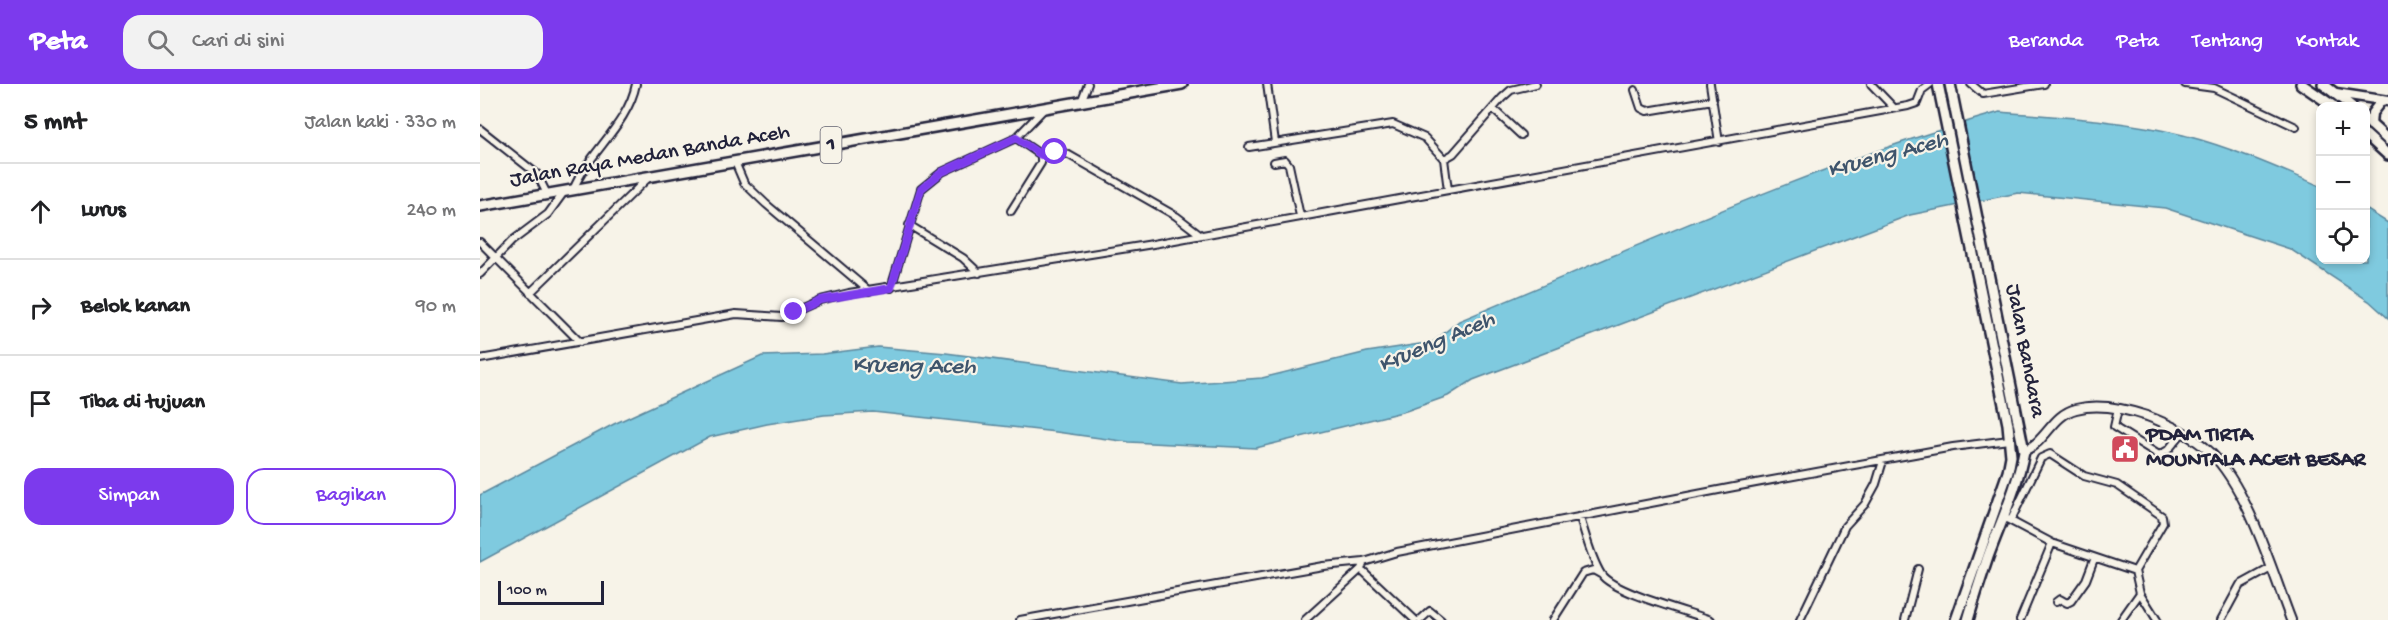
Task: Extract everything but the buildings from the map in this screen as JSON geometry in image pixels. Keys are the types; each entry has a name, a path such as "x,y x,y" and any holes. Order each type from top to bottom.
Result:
{"highway":[{"name":"Jalan Raya Medan Banda Aceh","path":"480,206 1182,84"},
{"name":"Jalan Bandara","path":"1938,84 2008,424 2011,456 2008,472 1956,620"},
{"name":"Jalan Bandara","path":"1950,84 2024,451 2008,519 1989,556 1968,620"},
{"path":"2301,84 2327,102"},
{"path":"2323,84 2346,102"},
{"path":"2370,124 2388,140"},
{"path":"2370,139 2388,155"},
{"path":"1979,553 1989,556"}],"main road":[{"path":"2336,93 2385,100"},
{"path":"2370,118 2385,100"}],"street":[{"path":"480,274 512,241 548,214 568,191 628,105 636,84"},
{"path":"1081,102 1088,84"},
{"path":"1267,84 1275,142"},
{"path":"1444,159 1450,158 1511,90 1536,84"},
{"path":"1710,84 1719,142"},
{"path":"1870,84 1894,108"},
{"path":"480,359 736,314 782,317 820,300 1201,235 1719,142 1917,103 1922,90 1930,84"},
{"path":"1971,84 1983,94 2002,87 2044,84"},
{"path":"2185,84 2218,87 2296,127"},
{"path":"1635,90 1641,108 1647,111 1713,100"},
{"path":"891,288 921,189 934,177 1016,138 1045,108"},
{"path":"1493,109 1521,135"},
{"path":"1249,147 1393,124 1425,138 1444,159 1448,190"},
{"path":"480,129 537,174 547,194"},
{"path":"1016,138 1041,155 1059,151 1069,155 1176,216 1201,235"},
{"path":"1011,211 1041,163 1041,155"},
{"path":"1274,162 1285,160 1289,165 1300,216"},
{"path":"735,162 744,183 869,291"},
{"path":"530,293 648,178"},
{"path":"909,225 963,258 979,273"},
{"path":"480,242 580,342"},
{"path":"2024,451 2036,446 2067,412 2089,407 2118,409 2140,414 2183,432 2212,453 2226,471 2239,494 2291,620"},
{"path":"2118,409 2114,426 2159,455 2168,450 2183,432"},
{"path":"1020,620 1323,566 1364,562 1397,552 1883,461 2009,440"},
{"path":"2036,446 2045,454 2050,454 2084,476 2117,484 2162,516 2163,523 2135,571 2140,593 2157,620"},
{"path":"2045,454 2008,519 2052,543 2094,560 2135,571"},
{"path":"1800,620 1845,526 1865,504 1876,484 1883,461"},
{"path":"1580,518 1602,575"},
{"path":"2020,620 2052,543"},
{"path":"2056,602 2060,599 2067,603 2071,601 2086,580 2094,560"},
{"path":"1305,620 1360,569 1364,562"},
{"path":"2221,620 2240,585 2271,568"},
{"path":"1360,569 1415,620"},
{"path":"1905,620 1918,569"},
{"path":"1553,620 1583,573 1593,570 1626,590 1711,620"},
{"path":"2121,620 2140,593"},
{"path":"1420,620 1430,611 1441,620"}],"water":[{"name":"Krueng Aceh","path":"2000,112 2115,122 2183,135 2235,151 2270,165 2316,184 2316,264 2370,264 2370,212 2388,223 2388,318 2369,301 2290,249 2165,208 2018,193 1910,215 1473,380 1448,396 1406,411 1256,448 1129,442 873,412 824,415 767,424 710,437 480,562 480,495 614,424 762,356 822,354 878,347 946,353 1182,384 1262,378 1367,352 1433,342 1459,321 1659,236 1794,181 1931,133"}],"place":[{"name":"PDAM TIRTA MOUNTALA ACEH BESAR","path":"2125,449"}],"route":[{"path":"794,312 820,300 849,293 891,288 921,189 942,172 1016,138 1038,154 1055,152"}]}
